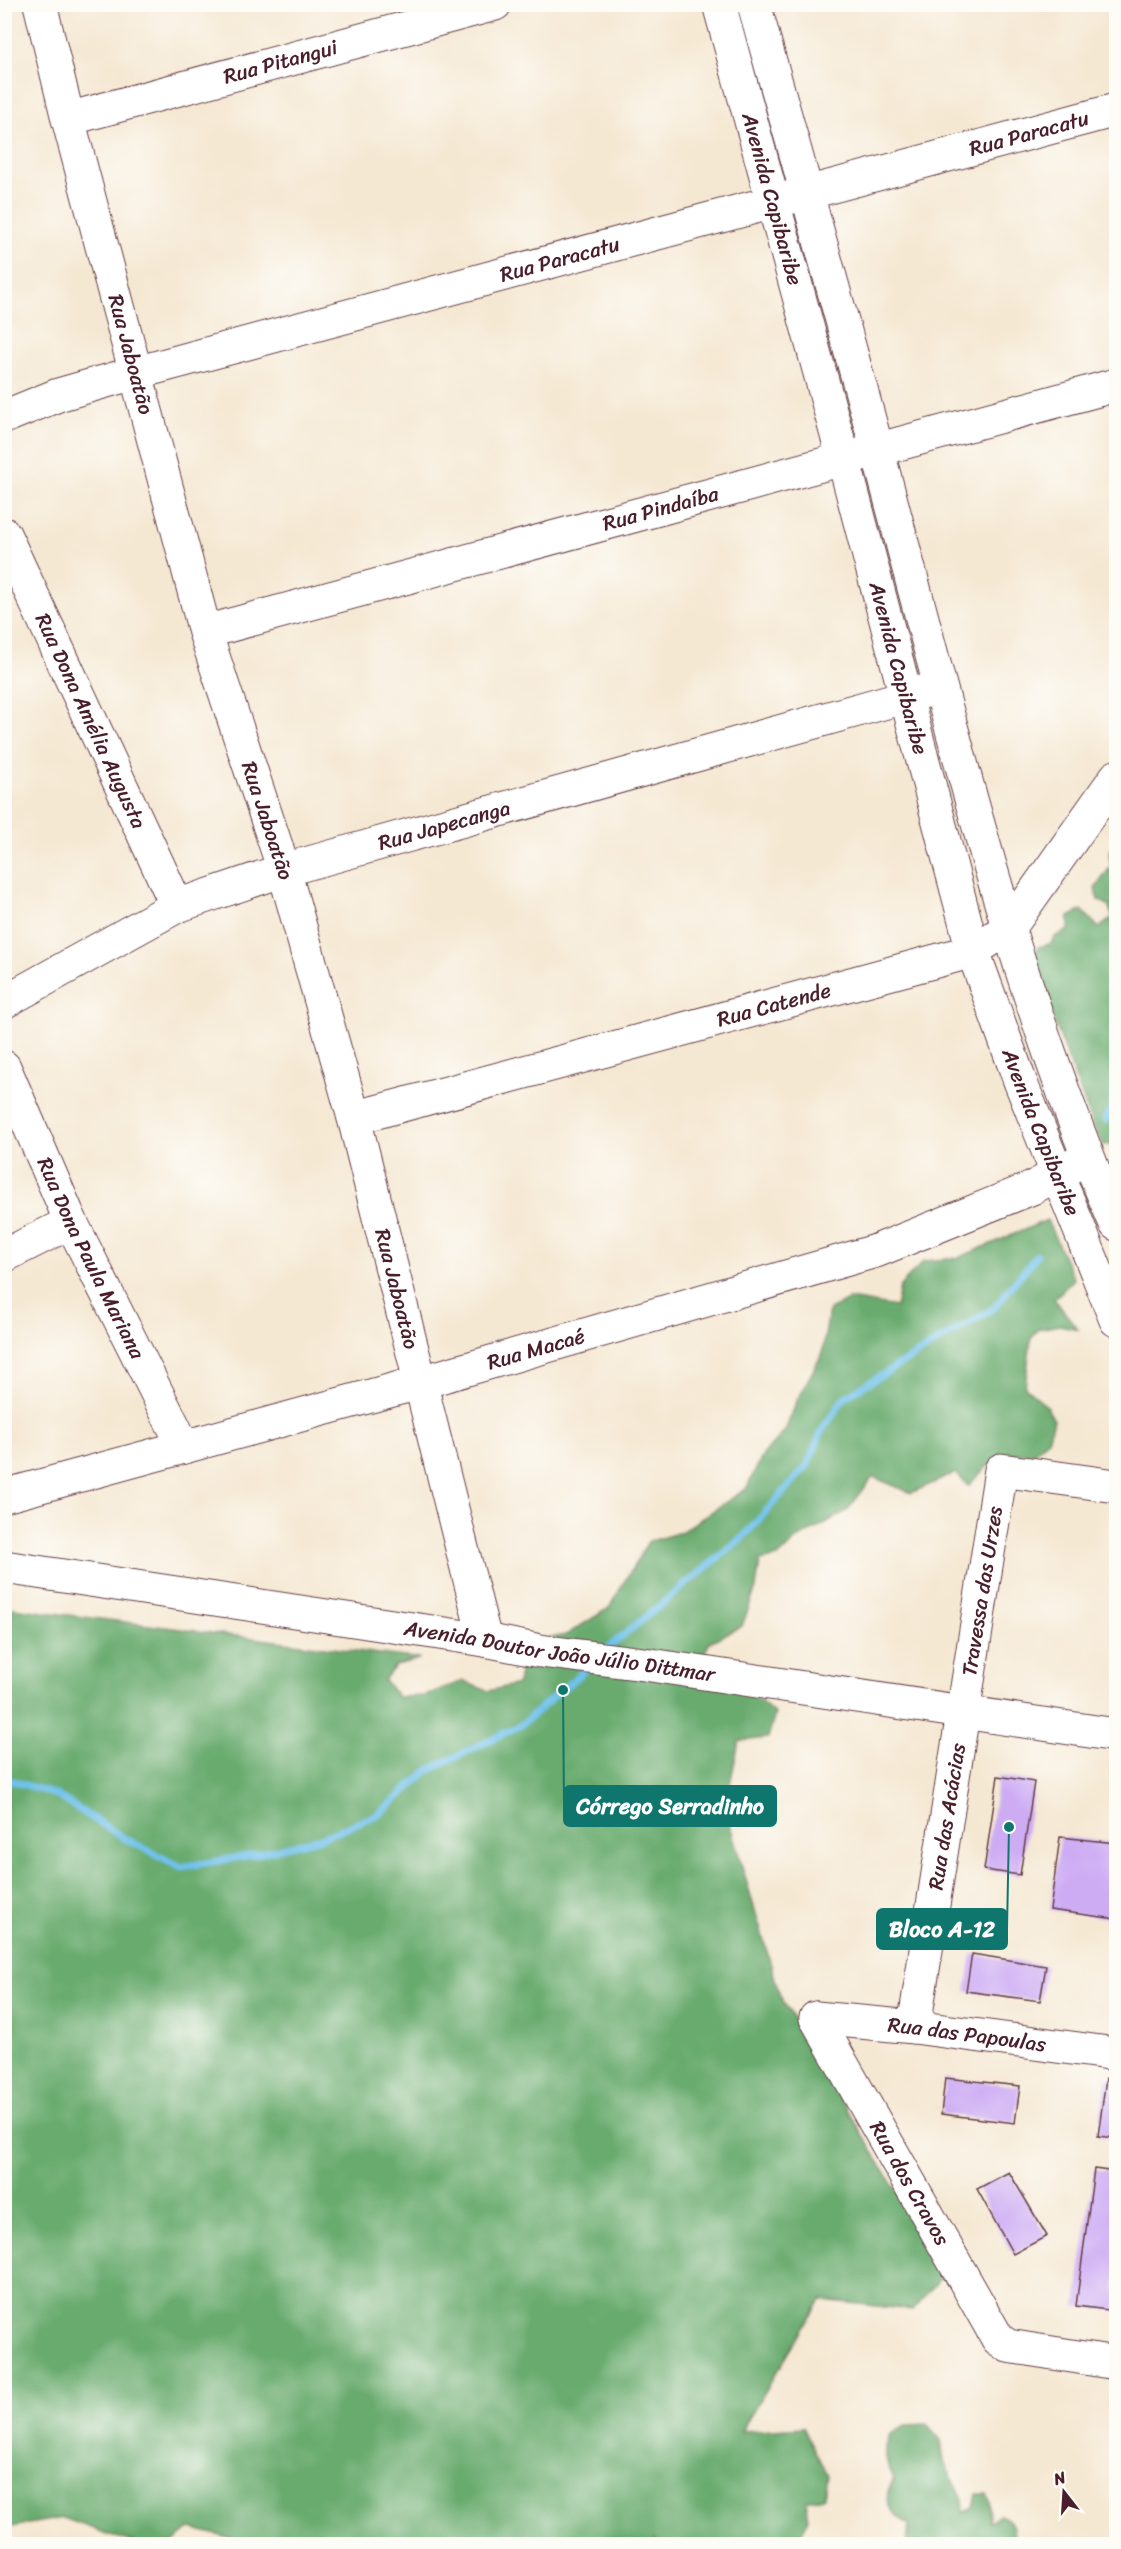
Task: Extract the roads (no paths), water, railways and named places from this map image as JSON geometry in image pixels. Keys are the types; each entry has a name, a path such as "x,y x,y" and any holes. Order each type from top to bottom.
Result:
{"street":[{"name":"Rua Jaboatão","path":"40,4 68,119 205,632 284,870 354,1118 485,1640"},
{"name":"Rua Pitangui","path":"68,119 495,4"},
{"name":"Avenida Capibaribe","path":"719,4 844,461 904,697 973,951 1020,1081 1116,1320"},
{"name":"Avenida Capibaribe","path":"754,4 878,452 940,687 1010,927 1087,1157 1116,1224"},
{"name":"Rua Paracatu","path":"4,417 58,395 136,373 1116,110"},
{"name":"Rua Pindaíba","path":"205,632 878,452 1116,385"},
{"name":"Rua Dona Amélia Augusta","path":"4,534 177,906"},
{"name":"Rua Japecanga","path":"4,1002 177,906 284,870 940,687"},
{"name":"Rua Catende","path":"354,1118 973,951 1010,927 1116,777"},
{"name":"Rua Dona Paula Mariana","path":"4,1067 71,1221 184,1447"},
{"name":"Rua Macaé","path":"4,1496 422,1382 876,1251 1032,1188 1087,1157"},
{"path":"4,1256 71,1221"},
{"name":"Travessa das Urzes","path":"963,1713 1001,1470 1116,1486"},
{"name":"Avenida Doutor João Júlio Dittmar","path":"4,1567 485,1640 540,1651 1116,1735"},
{"name":"Rua das Acácias","path":"914,2027 963,1713"},
{"name":"Rua das Papoulas","path":"816,2018 914,2027 1116,2054"},
{"name":"Rua dos Cravos","path":"816,2018 998,2339 1008,2346 1116,2363"}],"waterway":[{"path":"1106,1120 1116,1101"},
{"path":"608,1648 743,1537 807,1466 822,1430 845,1397 994,1308 1037,1255"},
{"path":"4,1778 56,1795 124,1838 181,1867 253,1855 318,1839 379,1814 429,1770 521,1725 587,1668"}],"place":[{"name":"Córrego Serradinho","path":"563,1690"},
{"name":"Bloco A-12","path":"1009,1827"}]}
